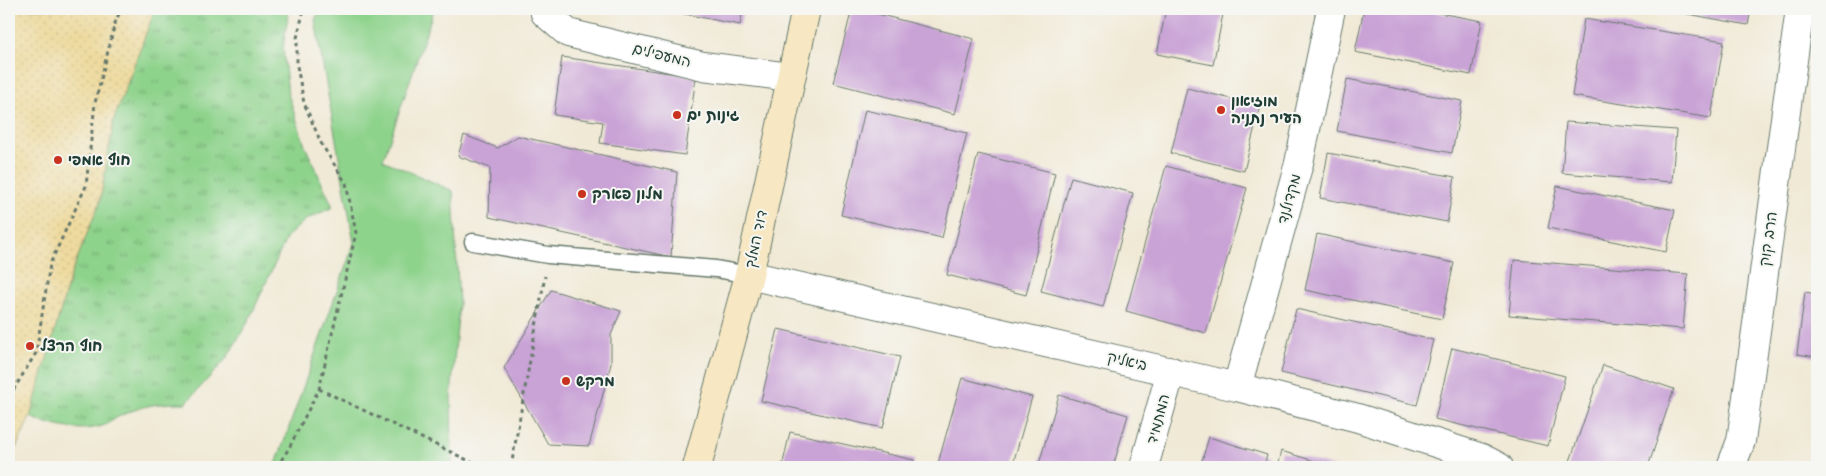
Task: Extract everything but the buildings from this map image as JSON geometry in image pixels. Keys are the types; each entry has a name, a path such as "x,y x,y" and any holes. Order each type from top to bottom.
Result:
{"street":[{"name":"המעפילים","path":"546,9 545,13 568,33 703,66 790,77"},
{"name":"דוד המלך","path":"697,467 749,275 806,9"},
{"name":"מקדולנד","path":"1237,387 1299,164 1331,9"},
{"name":"הרב קוק","path":"1732,467 1741,440 1800,9"},
{"name":"ביאליק","path":"749,275 1237,387 1358,418 1482,458 1499,467"},
{"name":"המתמיד","path":"1144,467 1171,371"}],"lane":[{"path":"473,242 548,255 716,269 749,275"}],"path":[{"path":"9,397 36,352 50,264 86,186 95,103 121,9"},
{"path":"277,467 289,448 319,389 356,232 346,183 322,146 304,103 297,66 297,38 304,9"},
{"path":"511,467 548,255"},
{"path":"319,389 482,467"}],"green space":[{"path":"155,9 289,9 283,48 288,94 306,148 333,207 305,220 287,237 248,322 226,359 186,403 146,406 122,415 105,425 93,428 75,429 56,426 30,417 71,274 100,201 114,119"},
{"path":"320,9 434,9 383,160 453,191 459,303 451,397 452,467 275,467 354,243 315,20"}],"sand":[{"name":"חוף אמפי","path":"9,9 155,9 114,119 100,201 71,274 30,417 9,463"}],"place":[{"name":"מוזיאון העיר נתניה","path":"1221,110"},
{"name":"גינות ים","path":"677,115"},
{"name":"חוף אמפי","path":"58,160"},
{"name":"מלון פארק","path":"582,194"},
{"name":"חוף הרצל","path":"30,346"},
{"name":"מרקש","path":"566,381"}]}
